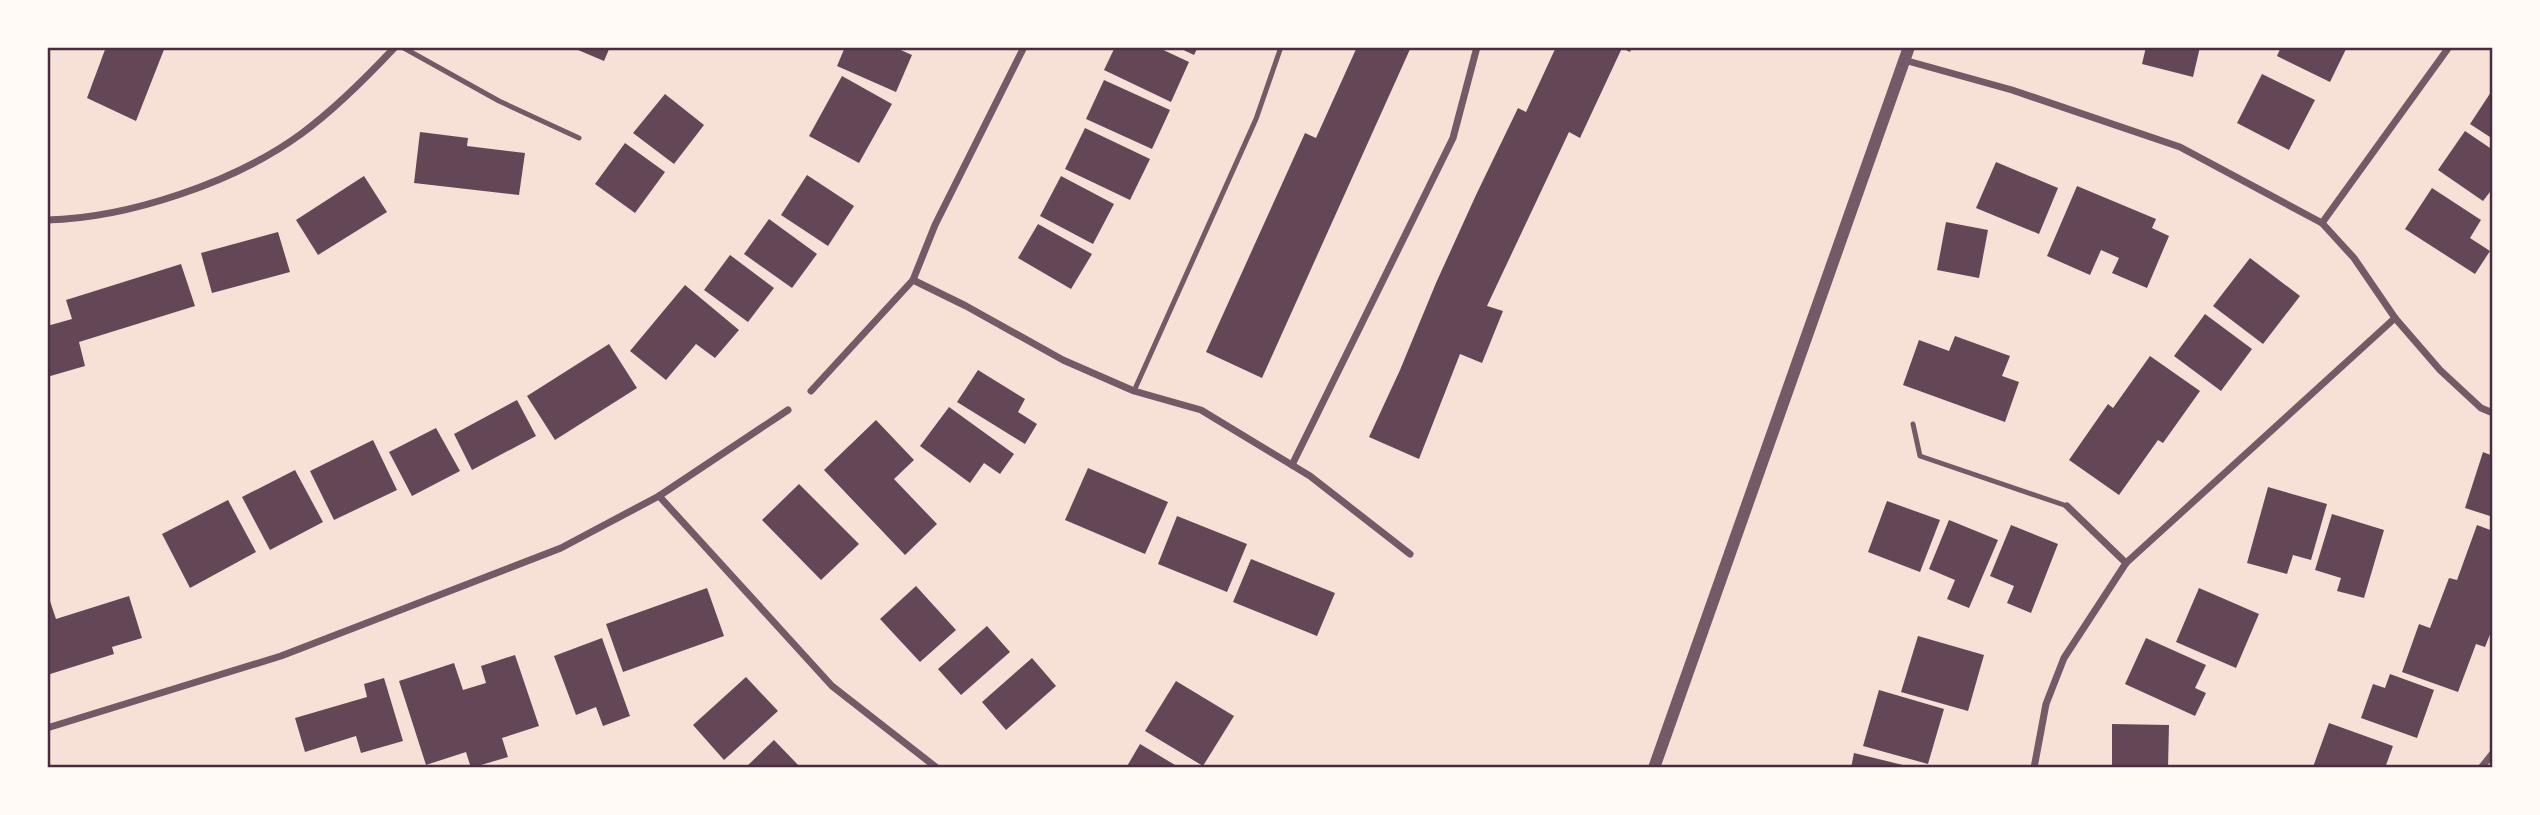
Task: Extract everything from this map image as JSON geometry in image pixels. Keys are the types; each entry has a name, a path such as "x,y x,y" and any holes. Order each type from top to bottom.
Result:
{"street":[{"path":"47,220 68,220 158,202 230,174 300,134 346,96 395,47"},
{"path":"811,391 913,280 935,225 1024,47"},
{"path":"1292,465 1453,138 1477,47"},
{"path":"2322,223 2449,47"},
{"path":"1654,768 1907,54 2180,147 2322,223 2354,258 2396,318 2440,370 2481,408 2493,413"},
{"path":"913,280 1063,360 1134,391 1201,410 1310,476 1410,554"},
{"path":"2034,768 2046,704 2064,658 2126,563 2396,318"},
{"path":"47,728 281,656 561,548 659,496 788,410"},
{"path":"659,496 832,686 937,768"},
{"path":"2067,506 2126,563"},
{"path":"2481,768 2491,760"}],"lane":[{"path":"402,47 499,101 579,138"},
{"path":"1134,391 1256,119 1281,47"},
{"path":"1913,424 1920,456 2067,506"}],"building":[{"path":"106,47 165,47 136,121 87,98"},
{"path":"571,47 610,47 604,61"},
{"path":"845,47 894,47 912,55 896,92 837,66"},
{"path":"1115,47 1157,47 1189,62 1171,102 1104,70"},
{"path":"1177,47 1198,47 1194,55"},
{"path":"1357,47 1411,47 1262,378 1206,352 1305,133 1316,138"},
{"path":"1556,47 1632,47 1630,52 1622,48 1580,138 1569,132 1487,306 1503,311 1482,363 1460,354 1419,459 1369,437 1476,195 1518,108 1526,112"},
{"path":"2146,47 2200,47 2193,77 2142,64"},
{"path":"2281,47 2347,47 2330,82 2277,56"},
{"path":"2262,74 2315,100 2289,150 2237,123"},
{"path":"842,76 892,104 859,163 809,136"},
{"path":"1104,80 1170,110 1152,149 1086,119"},
{"path":"2493,89 2493,139 2470,124"},
{"path":"665,94 704,125 674,164 633,133"},
{"path":"1085,128 1150,159 1130,200 1065,169"},
{"path":"2465,131 2493,150 2493,188 2483,201 2438,170"},
{"path":"420,132 468,138 467,146 525,153 519,195 414,183"},
{"path":"625,143 665,172 635,213 595,184"},
{"path":"1996,162 2058,188 2039,234 1976,208"},
{"path":"807,175 854,206 828,246 781,215"},
{"path":"364,176 387,212 318,255 296,220"},
{"path":"1061,176 1114,204 1093,244 1040,216"},
{"path":"2077,186 2156,219 2152,228 2169,236 2147,288 2112,273 2119,258 2101,250 2090,275 2047,256"},
{"path":"2432,188 2481,220 2470,238 2490,251 2475,274 2405,229"},
{"path":"769,219 817,254 792,288 744,254"},
{"path":"1946,222 1988,230 1979,278 1937,270"},
{"path":"1038,224 1092,254 1071,289 1018,258"},
{"path":"278,232 290,272 212,293 201,253"},
{"path":"730,255 774,288 748,322 704,290"},
{"path":"2250,258 2300,296 2263,344 2213,306"},
{"path":"181,264 195,306 79,342 85,366 47,377 47,326 72,319 66,300"},
{"path":"685,285 739,330 715,358 696,344 666,380 630,351"},
{"path":"2205,314 2252,349 2221,391 2174,356"},
{"path":"1955,336 2010,356 2002,376 2019,382 2005,422 1903,385 1919,340 1949,351"},
{"path":"609,344 637,388 555,440 527,396"},
{"path":"2150,356 2200,391 2163,443 2158,440 2119,495 2069,460 2108,404 2113,408"},
{"path":"978,370 1025,399 1018,412 1037,424 1025,444 957,402"},
{"path":"517,400 536,436 472,470 454,434"},
{"path":"949,407 1014,454 1000,474 984,463 970,483 920,446"},
{"path":"876,420 914,460 894,479 937,524 905,555 824,470"},
{"path":"436,428 460,471 412,496 389,452"},
{"path":"373,440 397,490 334,520 310,471"},
{"path":"2483,452 2493,456 2493,517 2465,508"},
{"path":"1088,468 1168,502 1145,554 1065,520"},
{"path":"295,470 323,522 270,550 242,497"},
{"path":"799,484 859,544 821,580 762,520"},
{"path":"2268,487 2327,504 2311,560 2293,555 2287,574 2247,563"},
{"path":"228,500 256,552 190,588 162,534"},
{"path":"1887,501 1940,520 1920,572 1868,552"},
{"path":"2332,514 2384,530 2364,598 2337,591 2341,578 2315,570"},
{"path":"1177,516 1247,544 1227,592 1158,564"},
{"path":"1949,520 1998,540 1969,608 1947,599 1955,580 1929,569"},
{"path":"2011,525 2058,544 2031,613 2007,603 2014,586 1990,576"},
{"path":"2477,525 2493,531 2493,627 2485,647 2476,644 2458,692 2402,672 2419,624 2430,628 2449,578 2457,580"},
{"path":"1251,559 1335,593 1317,636 1233,602"},
{"path":"916,586 956,630 920,662 880,619"},
{"path":"707,588 724,636 623,672 606,624"},
{"path":"2199,588 2259,614 2236,668 2176,642"},
{"path":"47,592 56,619 129,596 142,638 112,647 114,654 47,675"},
{"path":"987,626 1010,652 961,695 938,669"},
{"path":"1918,636 1984,655 1968,711 1901,692"},
{"path":"602,638 630,716 603,726 596,707 576,715 554,656"},
{"path":"2146,638 2206,665 2195,688 2206,693 2195,716 2125,684"},
{"path":"515,655 539,726 502,738 508,757 471,768 466,752 426,765 399,681 454,663 463,690 486,683 481,666"},
{"path":"1032,658 1056,686 1006,730 982,702"},
{"path":"2390,674 2434,690 2417,738 2361,718 2373,684 2385,688"},
{"path":"746,677 778,711 724,760 693,725"},
{"path":"384,678 403,741 361,753 356,736 305,752 295,718 367,697 364,684"},
{"path":"1176,681 1234,716 1203,766 1145,731"},
{"path":"1879,690 1944,709 1928,764 1863,746"},
{"path":"2329,723 2393,746 2385,768 2313,767"},
{"path":"2112,724 2169,725 2168,768 2112,768"},
{"path":"774,740 801,768 745,768"},
{"path":"1140,744 1180,768 1126,768"},
{"path":"1854,753 1911,767 1911,768 1851,768"}]}
